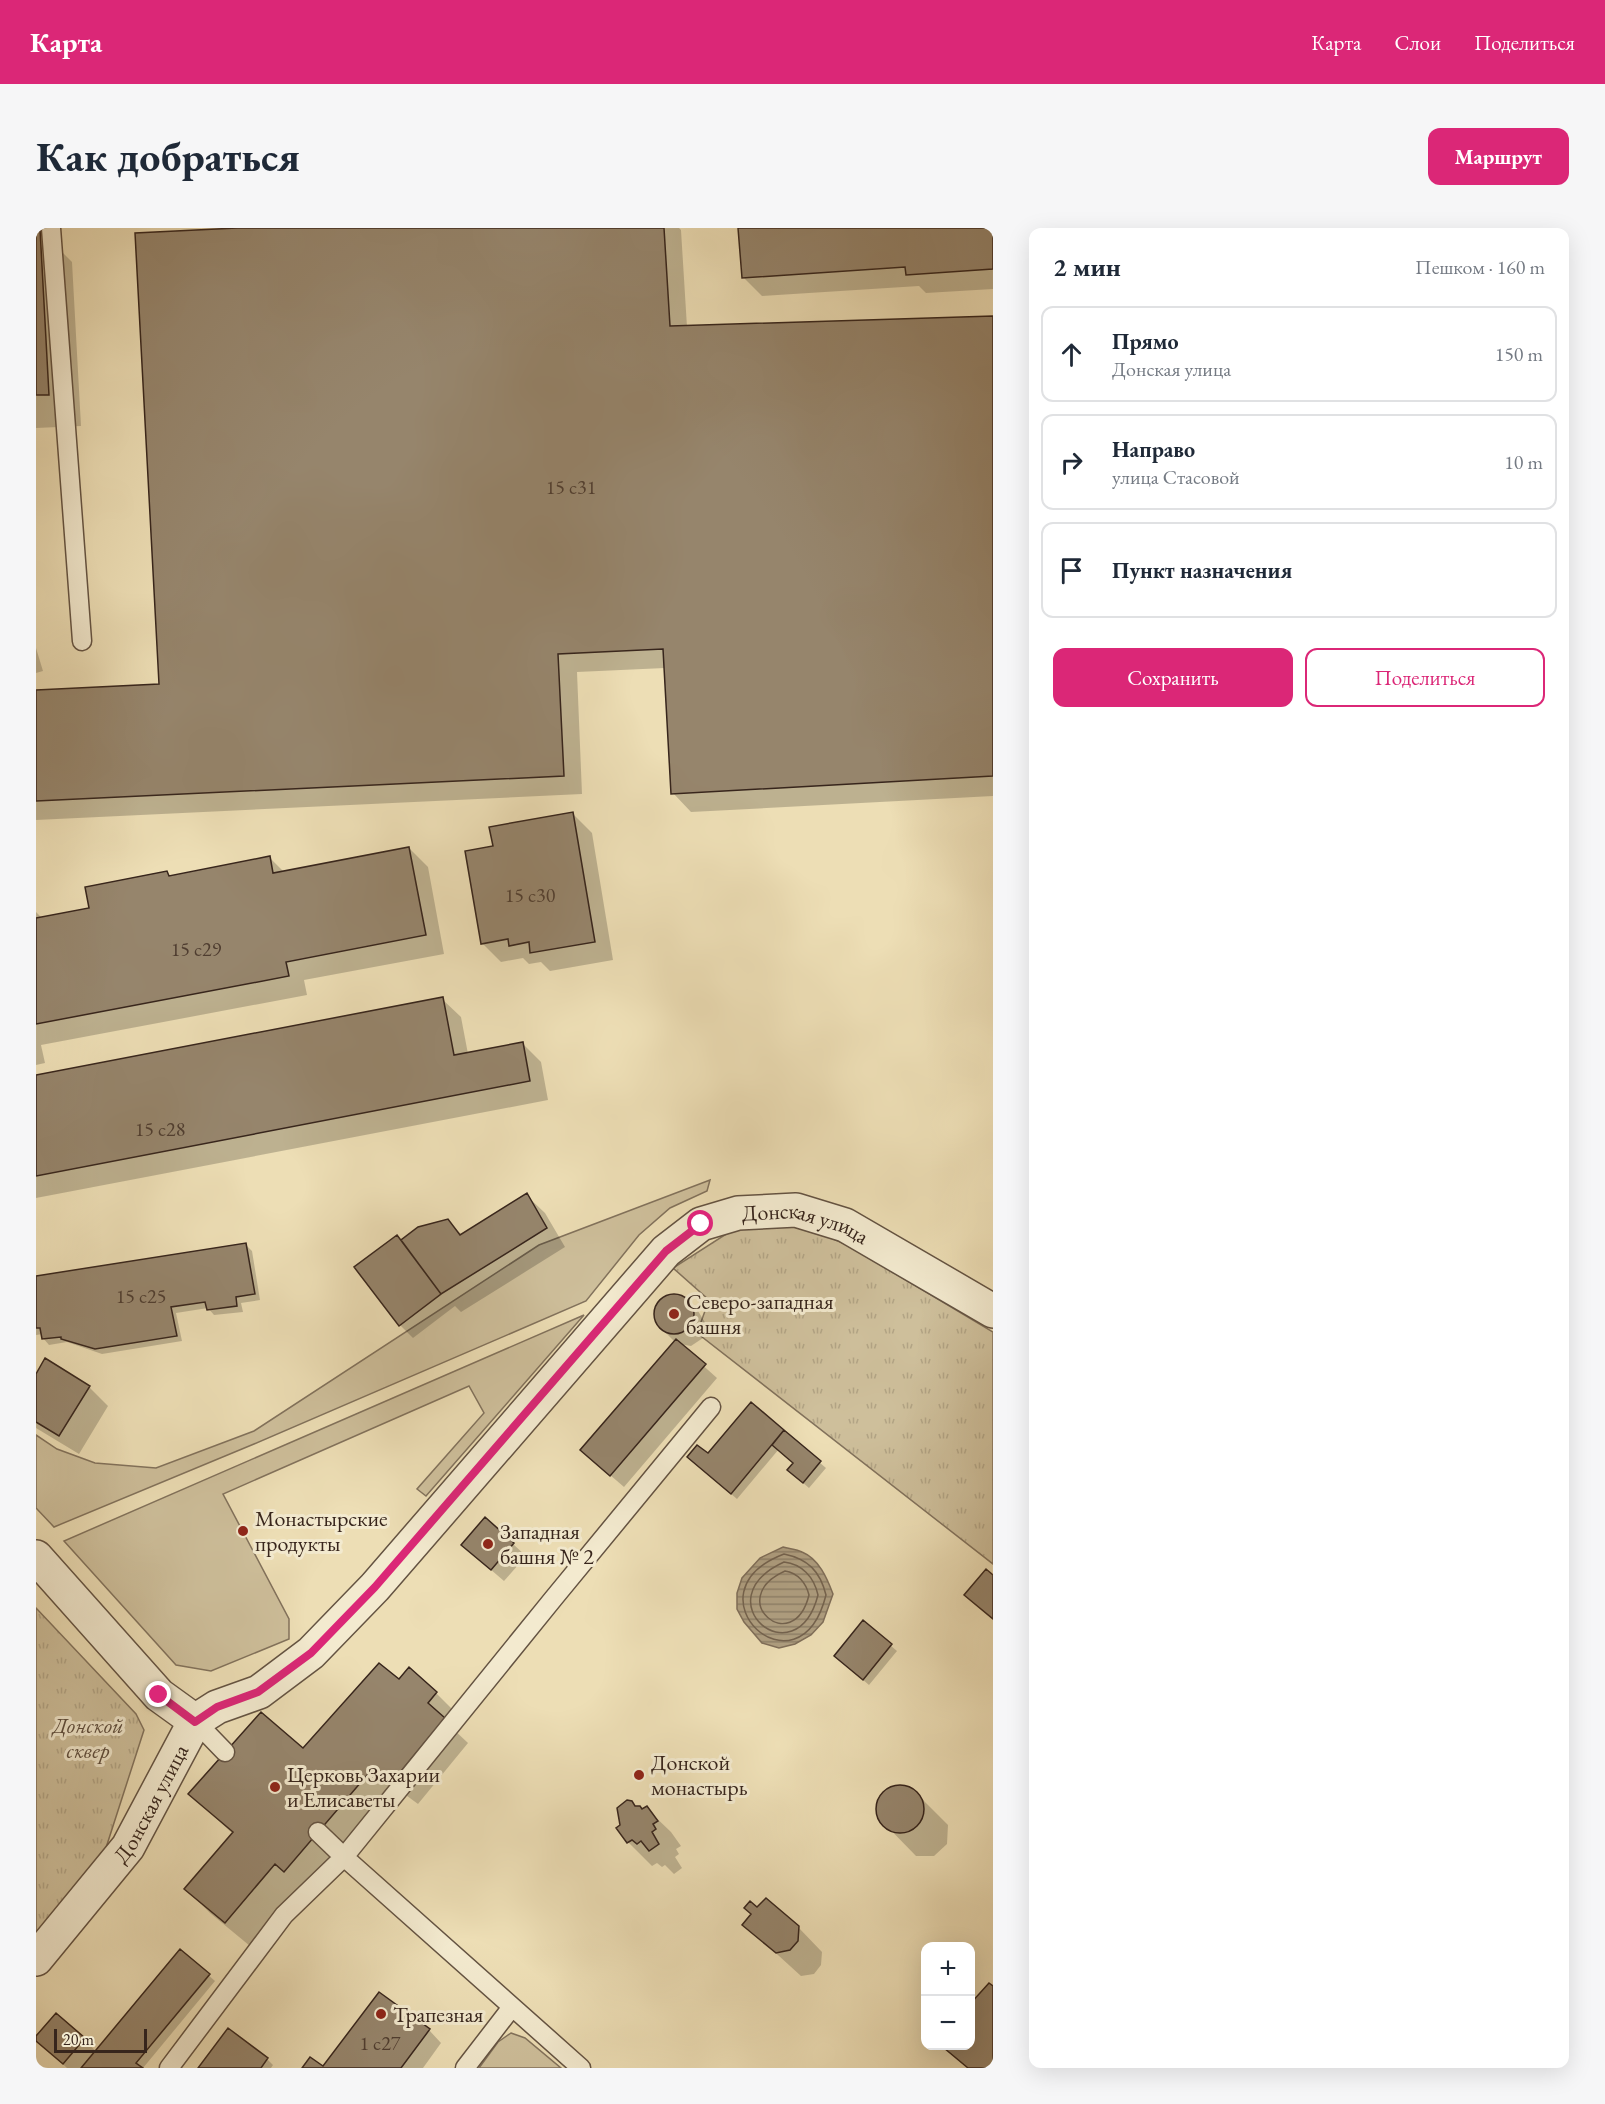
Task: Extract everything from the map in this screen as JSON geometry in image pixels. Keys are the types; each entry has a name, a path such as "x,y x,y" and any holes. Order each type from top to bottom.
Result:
{"street":[{"name":"Донская улица","path":"36,1959 128,1847 195,1722 217,1707 258,1692 311,1653 375,1587 666,1251 701,1224 738,1213 796,1210 845,1225 993,1311"},
{"path":"36,1557 159,1695 195,1722"}],"lane":[{"path":"51,228 82,641"},
{"path":"169,2068 284,1915 344,1857 711,1407"},
{"path":"195,1722 225,1752"},
{"path":"318,1833 581,2068"},
{"path":"465,2068 512,2007"}],"green space":[{"path":"710,1180 707,1191 670,1208 639,1235 586,1301 254,1444 54,1527 36,1508 36,1435 57,1449 95,1463 156,1468 254,1431 539,1245"},
{"path":"805,1226 849,1246 993,1332 993,1564 697,1333 709,1300 673,1268 734,1229"},
{"path":"584,1315 426,1496 417,1489 484,1413 469,1386 223,1494 289,1619 289,1639 211,1671 176,1665 64,1541"},
{"name":"Донской сквер","path":"36,1608 136,1714 144,1730 103,1857 36,1933"},
{"path":"511,2033 525,2038 561,2068 479,2068 498,2042"}],"water":[{"path":"783,1547 800,1551 813,1559 825,1576 833,1594 823,1622 811,1635 795,1644 779,1648 762,1643 744,1622 737,1609 737,1593 742,1578 760,1558"}],"building":[{"path":"237,228 664,228 670,326 993,316 993,776 671,794 663,649 558,654 564,776 36,801 36,690 159,684 135,233"},
{"path":"738,228 993,228 993,269 906,275 905,267 742,278"},
{"path":"36,229 40,229 49,395 36,395"},
{"path":"573,812 595,942 530,953 529,942 509,946 508,939 481,944 465,851 493,846 489,827"},
{"path":"409,847 426,935 286,962 289,976 36,1024 36,918 89,908 85,887 167,871 169,876 270,856 273,873"},
{"path":"443,997 454,1055 523,1042 530,1081 36,1176 36,1075"},
{"path":"527,1193 547,1228 441,1294 401,1240 418,1227 448,1219 460,1235"},
{"path":"397,1235 441,1294 399,1326 354,1267"},
{"path":"246,1243 255,1294 236,1297 237,1306 207,1310 205,1302 171,1307 177,1336 95,1349 61,1339 61,1337 42,1339 40,1328 36,1328 36,1276"},
{"name":"Северо-западная башня","path":"674,1294 688,1300 694,1314 688,1328 674,1334 660,1328 654,1314 660,1300"},
{"path":"676,1339 706,1364 610,1476 580,1450"},
{"path":"45,1358 90,1386 59,1436 36,1422 36,1374"},
{"path":"751,1402 784,1430 731,1494 687,1457 697,1445 708,1453"},
{"path":"784,1430 821,1461 803,1483 787,1470 793,1463 772,1445"},
{"name":"Западная башня № 2","path":"485,1517 514,1543 491,1570 461,1545"},
{"path":"986,1569 993,1575 993,1619 964,1595"},
{"path":"863,1620 892,1644 863,1680 834,1656"},
{"name":"Церковь Захарии и Елисаветы","path":"379,1663 399,1679 409,1667 437,1692 428,1703 445,1718 393,1781 374,1767 284,1872 275,1864 225,1923 184,1889 233,1832 188,1794 261,1712 303,1748"},
{"path":"895,1785 905,1785 917,1792 924,1804 924,1814 917,1826 905,1833 895,1833 880,1822 876,1814 876,1804 887,1789"},
{"path":"627,1800 642,1809 647,1806 658,1821 653,1824 656,1829 652,1832 659,1844 649,1851 641,1841 637,1844 632,1840 627,1843 616,1828 620,1825 617,1808"},
{"path":"766,1898 799,1926 798,1941 790,1950 776,1953 742,1925 751,1914 744,1908 750,1901 757,1907"},
{"path":"180,1949 210,1974 136,2063 143,2068 81,2068"},
{"path":"989,1983 993,1986 993,2068 968,2068 946,2050 975,2050 975,1998"},
{"path":"379,1992 430,2029 401,2068 302,2068 310,2057 323,2066"},
{"path":"56,2013 85,2038 63,2064 36,2041 36,2036"},
{"path":"228,2028 268,2058 261,2068 198,2068"}],"place":[{"name":"Северо-западная башня","path":"674,1314"},
{"name":"Монастырские продукты","path":"243,1531"},
{"name":"Западная башня № 2","path":"488,1544"},
{"name":"Донской монастырь","path":"639,1775"},
{"name":"Церковь Захарии и Елисаветы","path":"275,1787"},
{"name":"Трапезная","path":"381,2014"}],"route":[{"path":"159,1695 195,1722 217,1707 258,1692 311,1653 375,1587 666,1251 701,1224"}]}
